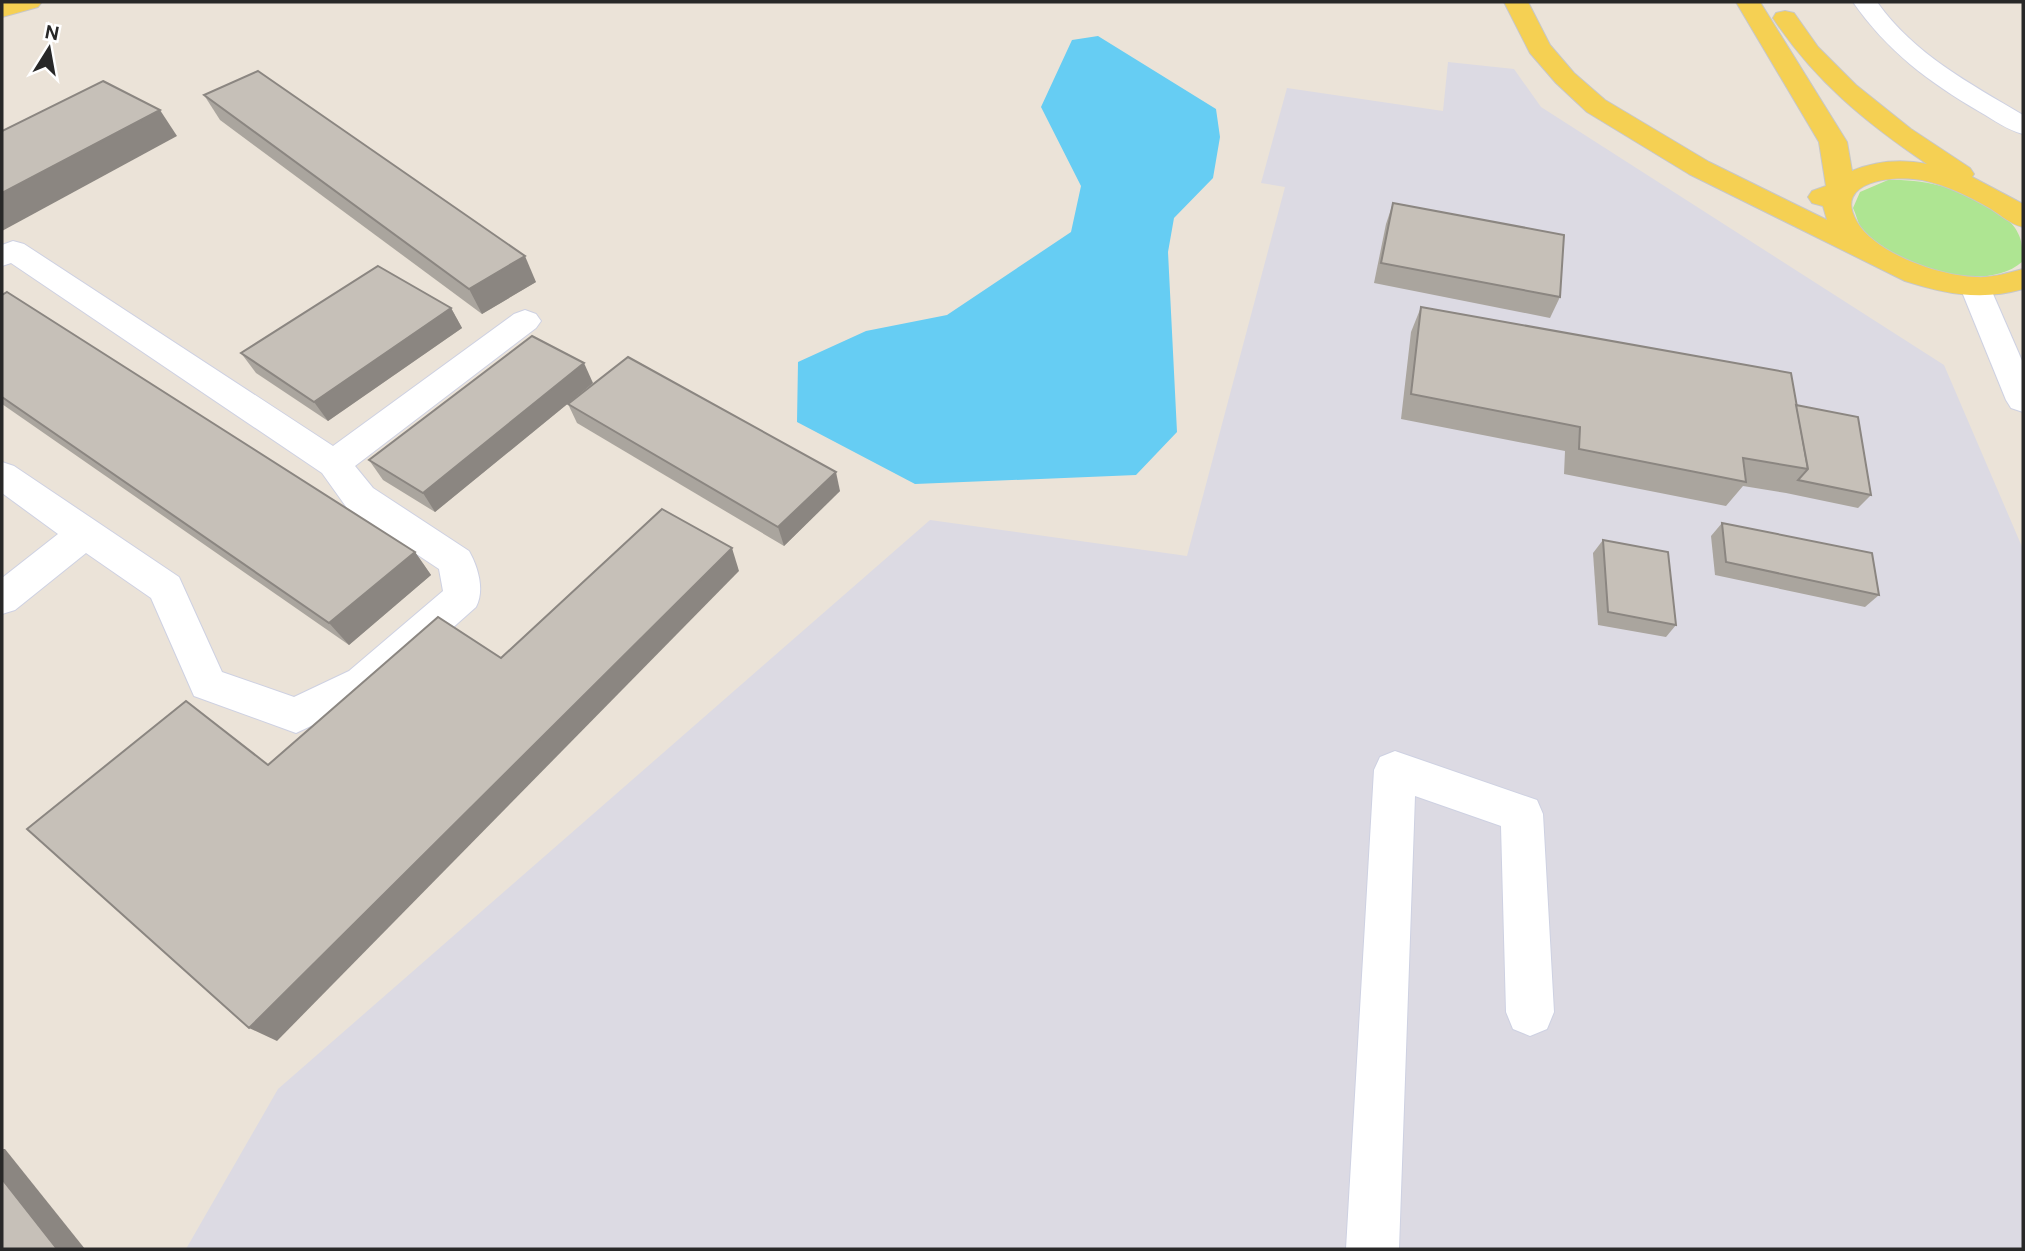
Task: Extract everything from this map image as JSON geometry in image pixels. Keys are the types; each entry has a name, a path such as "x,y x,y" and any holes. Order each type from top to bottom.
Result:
{"main road":[{"path":"2,10 30,2"},
{"path":"1516,2 1539,48 1565,78 1596,106 1699,168 1892,264 1946,283 1975,287 2008,284 2023,279"},
{"path":"1748,2 1833,142 1840,191 1837,205 1847,229 1872,253 1892,264"},
{"path":"1773,2 1812,56 1860,102 1908,139 2016,212"},
{"path":"1727,182 1792,197 1822,197 1840,191 1860,176 1881,171 1906,170 1956,180 1978,189 2016,212"}],"street":[{"path":"1865,2 1890,36 1934,71 2023,127"},
{"path":"2,256 13,251 334,464 360,498 456,561 463,596 363,683 296,715 208,684 166,588 2,474"},
{"path":"1975,287 2023,400"},
{"path":"334,464 525,321"},
{"path":"2,599 85,534"},
{"path":"1372,1249 1395,770 1522,814 1530,1012"}],"shaded area":[{"path":"1448,62 1514,69 1541,107 1944,365 2023,549 2023,1249 186,1249 278,1089 930,520 1187,556 1285,187 1261,183 1287,88 1443,111"}],"green space":[{"path":"1888,180 1917,181 1943,186 1968,195 1993,209 2012,224 2020,237 2022,262 2005,272 1985,276 1962,276 1914,265 1893,255 1874,242 1861,228 1853,208 1860,192"}],"water":[{"path":"1098,36 1216,109 1220,137 1213,178 1174,218 1168,252 1177,432 1136,475 915,484 797,422 798,362 866,331 947,315 1071,232 1081,186 1041,107 1072,40"}],"building":[{"path":"258,71 525,256 469,289 204,95"},
{"path":"103,81 160,110 2,193 2,131"},
{"path":"1393,203 1564,235 1560,297 1381,263"},
{"path":"378,266 451,308 314,402 241,353"},
{"path":"7,292 415,552 329,623 2,397 2,295"},
{"path":"1421,307 1791,373 1808,469 1743,458 1746,482 1579,449 1580,427 1411,394"},
{"path":"532,336 584,363 423,493 369,460"},
{"path":"628,357 836,472 778,527 568,404"},
{"path":"1796,405 1858,417 1871,495 1798,480 1808,469"},
{"path":"662,509 732,548 249,1028 27,829 186,701 268,765 438,617 501,658"},
{"path":"1722,523 1872,553 1879,595 1726,562"},
{"path":"1603,540 1668,552 1676,625 1608,612"},
{"path":"2,1179 57,1249 2,1249"}]}
